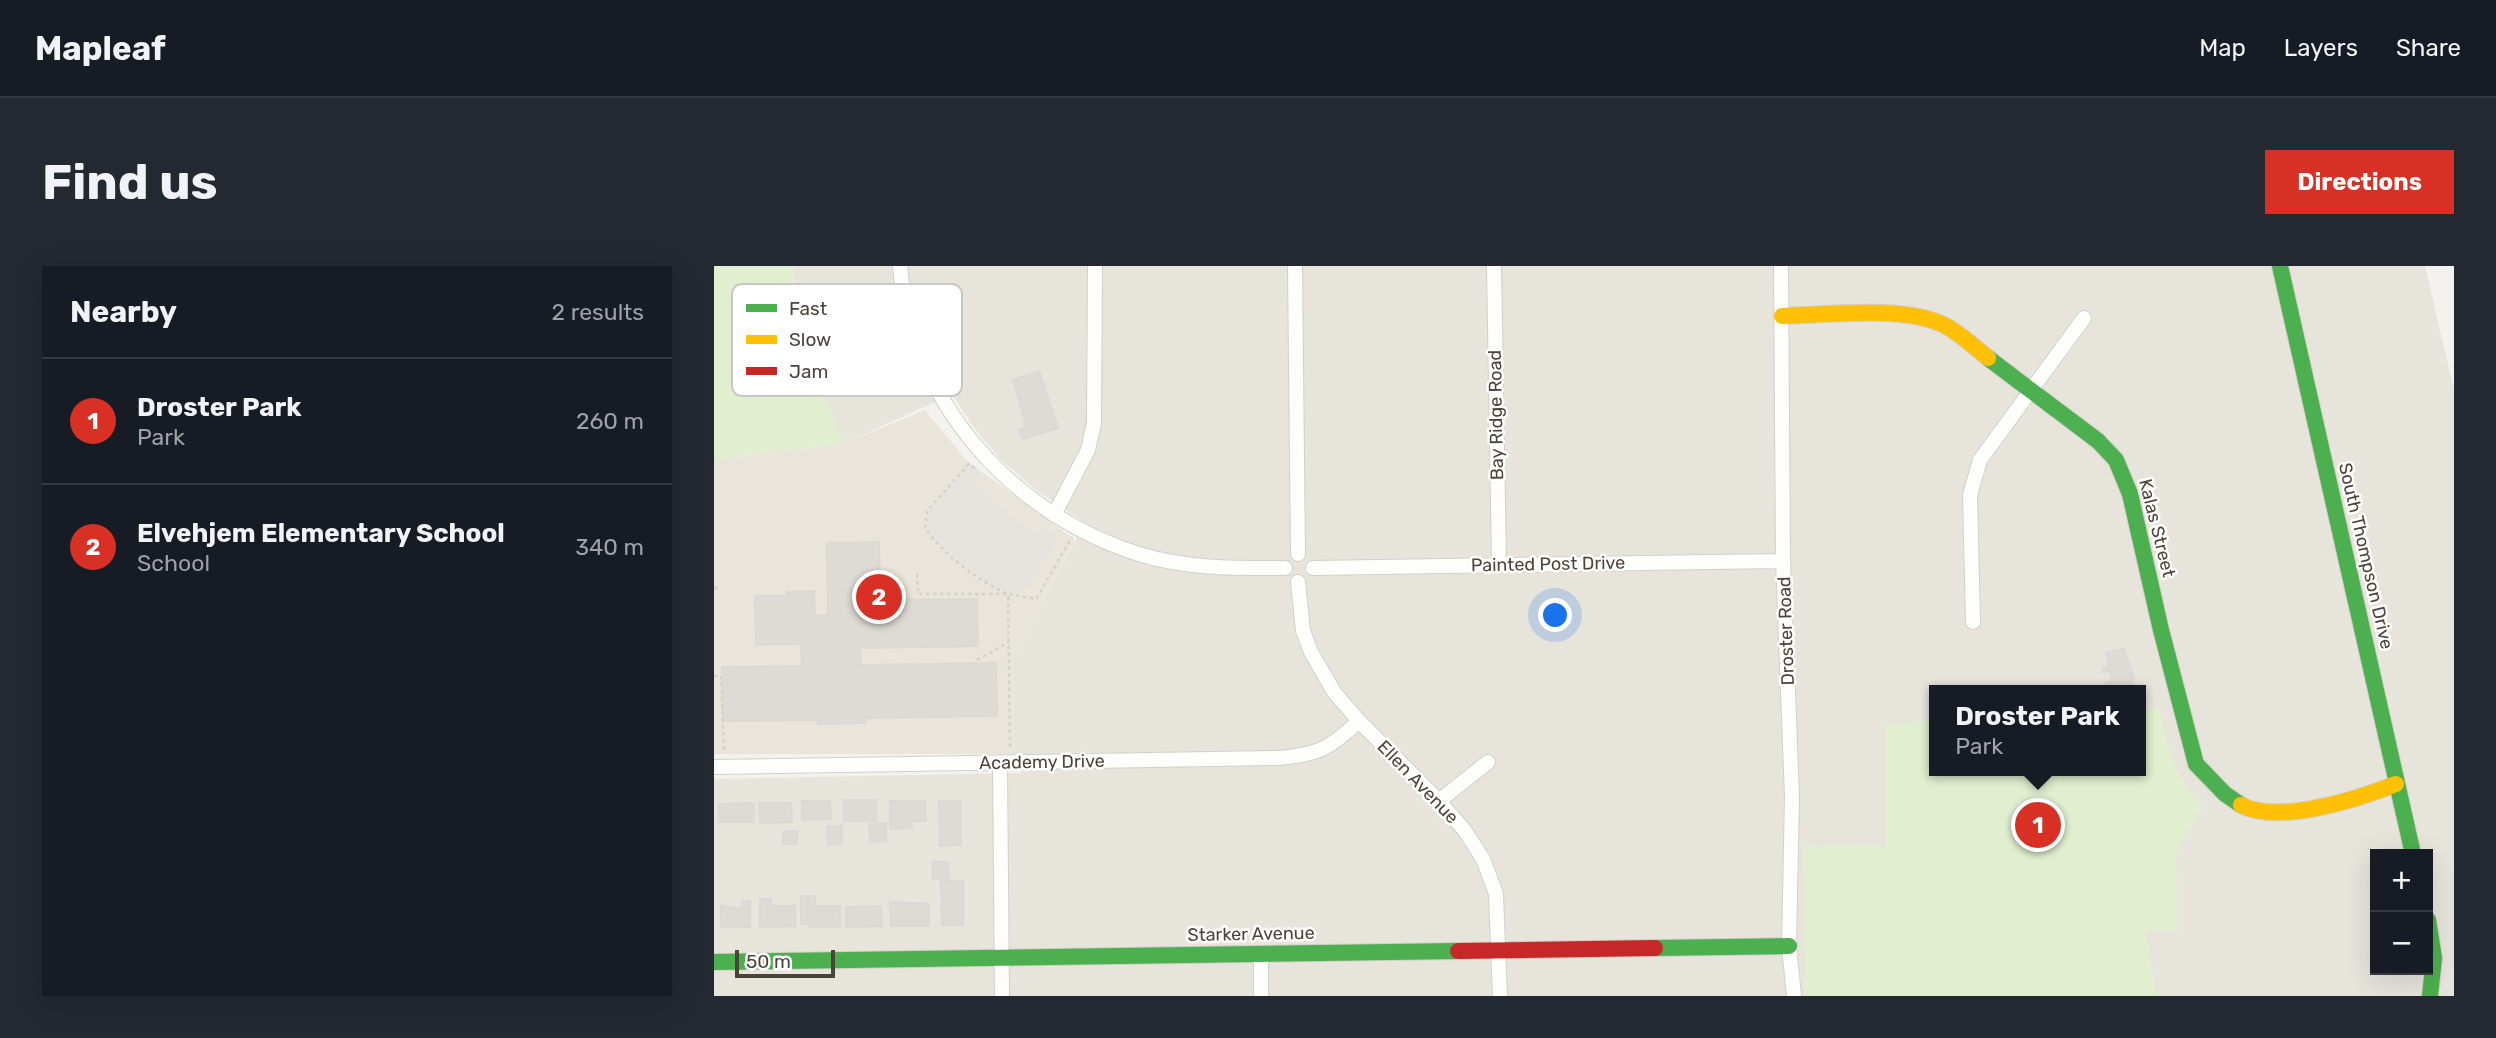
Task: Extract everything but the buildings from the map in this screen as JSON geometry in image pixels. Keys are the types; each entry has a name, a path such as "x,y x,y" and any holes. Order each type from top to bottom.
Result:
{"street":[{"path":"900,266 901,284"},
{"path":"1054,515 1088,450 1094,423 1095,266"},
{"path":"1295,266 1298,554"},
{"name":"Bay Ridge Road","path":"1494,266 1499,563"},
{"name":"Droster Road","path":"1781,266 1783,561 1792,797 1789,946 1794,996"},
{"name":"South Thompson Drive","path":"2280,266 2412,849"},
{"name":"Kalas Street","path":"1782,316 1891,315 1933,319 2098,441 2116,460 2130,494 2161,630 2196,764 2225,794 2249,808 2280,813 2369,796 2396,784"},
{"path":"1973,622 1970,495 1975,476 1987,447 2084,318"},
{"path":"942,396 982,456 1025,495 1078,528 1143,555 1191,565 1224,569 1285,568"},
{"path":"1298,554 1307,556 1313,568 1310,576 1298,582 1287,576 1285,568 1290,557 1298,554"},
{"name":"Painted Post Drive","path":"1313,568 1499,563 1783,561"},
{"name":"Ellen Avenue","path":"1298,582 1303,631 1311,652 1334,692 1465,831 1491,877 1496,894 1500,996"},
{"name":"Academy Drive","path":"719,767 1307,755 1333,743 1359,721"},
{"path":"1000,762 1002,996"},
{"path":"1439,801 1488,762"},
{"name":"Starker Avenue","path":"714,962 1789,946"},
{"path":"2430,996 2434,969 2433,946"},
{"path":"1261,953 1262,996"}],"path":[{"path":"976,469 969,464 934,502 927,511 925,528 940,547 957,561 993,587 1008,594"},
{"path":"917,573 918,594 1008,594 1036,599 1078,528"},
{"path":"714,589 720,586"},
{"path":"1008,594 1010,747"},
{"path":"976,660 1009,642"},
{"path":"714,676 721,676 719,767"}],"shaded area":[{"path":"793,266 2425,266 2454,390 2454,996 714,996 714,779 1020,773 1020,754 1014,754 1013,655 1085,523 1036,490 1001,460 975,429 953,396 962,396 962,284 795,284"},
{"path":"825,396 948,396 843,444"},
{"path":"925,410 967,461 1075,540 1013,655 1014,754 714,754 714,460 843,444"},
{"path":"970,466 980,476 975,482 1011,516 1041,536 1046,529 1059,537 1025,591 1011,593 983,579 941,545 927,528 930,511"}],"green space":[{"path":"714,266 793,266 795,284 732,284 732,396 825,396 843,444 714,460"},
{"path":"2159,709 2173,761 2184,783 2203,806 2176,853 2177,930 2146,930 2157,996 1805,996 1803,846 1885,845 1885,724 1929,720 1929,776 2146,776 2146,710"}],"traffic: fast":[{"path":"2280,266 2412,849"},
{"path":"1988,358 2098,441 2116,460 2130,494 2161,630 2196,764 2225,794 2241,805"},
{"path":"1655,948 1789,946"},
{"path":"714,962 1458,951"},
{"path":"2433,952 2433,968"},
{"path":"2430,996 2432,975"}],"traffic: slow":[{"path":"1782,316 1865,313 1908,315 1950,328 1988,358"},
{"path":"2241,805 2257,810 2297,811 2340,803 2396,784"}],"traffic: jam":[{"path":"1458,951 1655,948"}],"place":[{"name":"Elvehjem Elementary School","path":"879,597"},
{"name":"Droster Park","path":"2038,825"}]}
